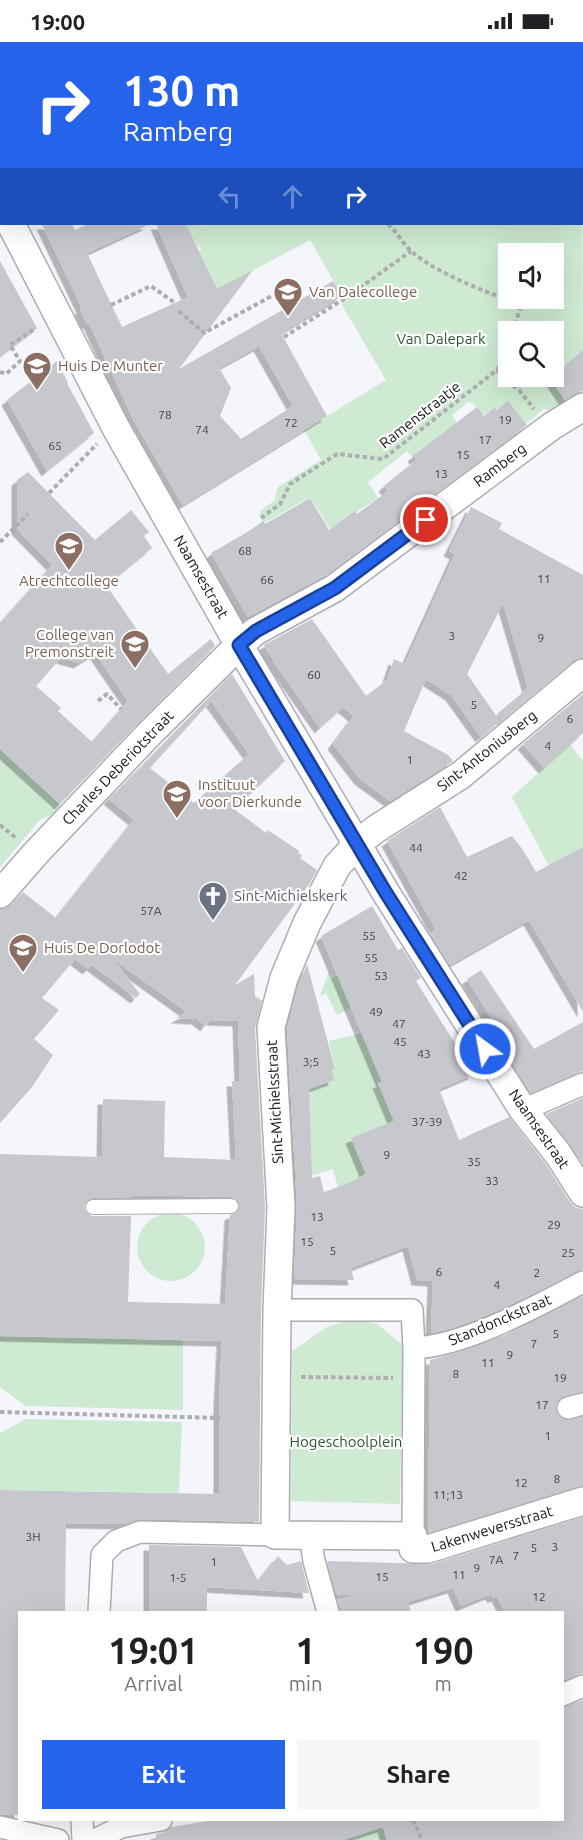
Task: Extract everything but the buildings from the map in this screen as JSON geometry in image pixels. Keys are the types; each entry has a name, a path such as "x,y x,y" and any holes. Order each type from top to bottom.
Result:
{"street":[{"name":"Naamsestraat","path":"12,225 116,428 239,645 386,893 523,1110 558,1155 583,1193"},
{"name":"Ramberg","path":"239,645 256,631 335,588 552,426 583,407"},
{"name":"Charles Deberiotstraat","path":"0,894 141,742 239,645"},
{"name":"Sint-Antoniusberg","path":"358,843 468,770 583,673"},
{"name":"Sint-Michielsstraat","path":"277,1310 272,1028 284,978 307,923 337,866 358,843"},
{"path":"523,1110 583,1084"},
{"name":"Standonckstraat","path":"414,1348 430,1347 458,1340 532,1309 583,1282"},
{"path":"99,1611 102,1555 116,1540 140,1532 310,1535 412,1536 414,1348 412,1310 277,1310 275,1534"},
{"name":"Lakenweversstraat","path":"412,1536 413,1550 428,1549 583,1501"},
{"path":"310,1535 314,1561 328,1611"},
{"path":"564,1694 583,1686"},
{"path":"82,1821 83,1840"},
{"path":"95,1840 121,1827 155,1821"},
{"path":"0,1827 58,1840"}],"lane":[{"path":"93,1207 231,1206"}],"path":[{"path":"390,225 411,251 446,272 523,305 517,321"},
{"path":"284,337 411,251"},
{"path":"111,305 151,286 175,303"},
{"path":"179,311 204,333 290,286"},
{"path":"0,372 6,374 20,361 10,345 14,342"},
{"path":"497,370 506,381 519,390 537,414 552,426"},
{"name":"Ramenstraatje","path":"261,518 280,504 290,484 336,454 383,459 497,370"},
{"path":"50,493 99,441 116,428"},
{"path":"0,542 28,514"},
{"path":"98,701 107,694 121,709"},
{"path":"0,825 21,842"},
{"path":"293,1377 402,1378"},
{"path":"0,1412 219,1418"},
{"path":"413,1821 422,1840"}],"green space":[{"name":"Van Dalepark","path":"186,225 583,225 583,356 580,352 564,366 564,321 498,321 498,387 556,387 570,407 561,413 544,409 526,424 496,408 483,415 474,403 468,402 452,415 465,434 421,468 407,451 368,482 378,498 342,521 339,543 310,497 264,523 259,515 260,511 274,501 278,487 321,460 304,430 386,380 342,305 342,296 310,240 214,291 215,286 199,251 201,250 199,246 197,247"},
{"path":"570,744 583,761 583,847 549,866 512,797"},
{"path":"0,749 63,807 58,812 40,820 0,867"},
{"path":"329,971 331,978 349,973 357,1005 337,1015 326,993 320,996"},
{"path":"362,1033 405,1130 353,1138 366,1174 340,1195 333,1169 292,1182 292,1153 310,1150 308,1105 290,1107 290,1096 333,1080 332,1070 335,1069 329,1041"},
{"path":"171,1213 184,1216 195,1223 202,1234 205,1247 202,1260 195,1271 184,1278 171,1281 158,1278 147,1271 140,1260 137,1247 140,1234 147,1223 158,1216"},
{"name":"Hogeschoolplein","path":"355,1318 377,1324 403,1345 400,1504 291,1501 292,1351 327,1327"},
{"path":"0,1336 183,1340 183,1410 26,1406 0,1387"},
{"path":"26,1419 182,1422 179,1493 0,1490 0,1433"},
{"path":"383,1827 387,1840 346,1840 346,1839"}],"place":[{"name":"Van Dalecollege","path":"288,318"},
{"name":"Huis De Munter","path":"37,392"},
{"name":"Atrechtcollege","path":"69,572"},
{"name":"College van Premonstreit","path":"135,670"},
{"name":"Instituut voor Dierkunde","path":"177,820"},
{"name":"Sint-Michielskerk","path":"213,922"},
{"name":"Huis De Dorlodot","path":"23,974"}],"route":[{"path":"426,520 335,588 256,631 239,645 386,893 485,1049"}]}
